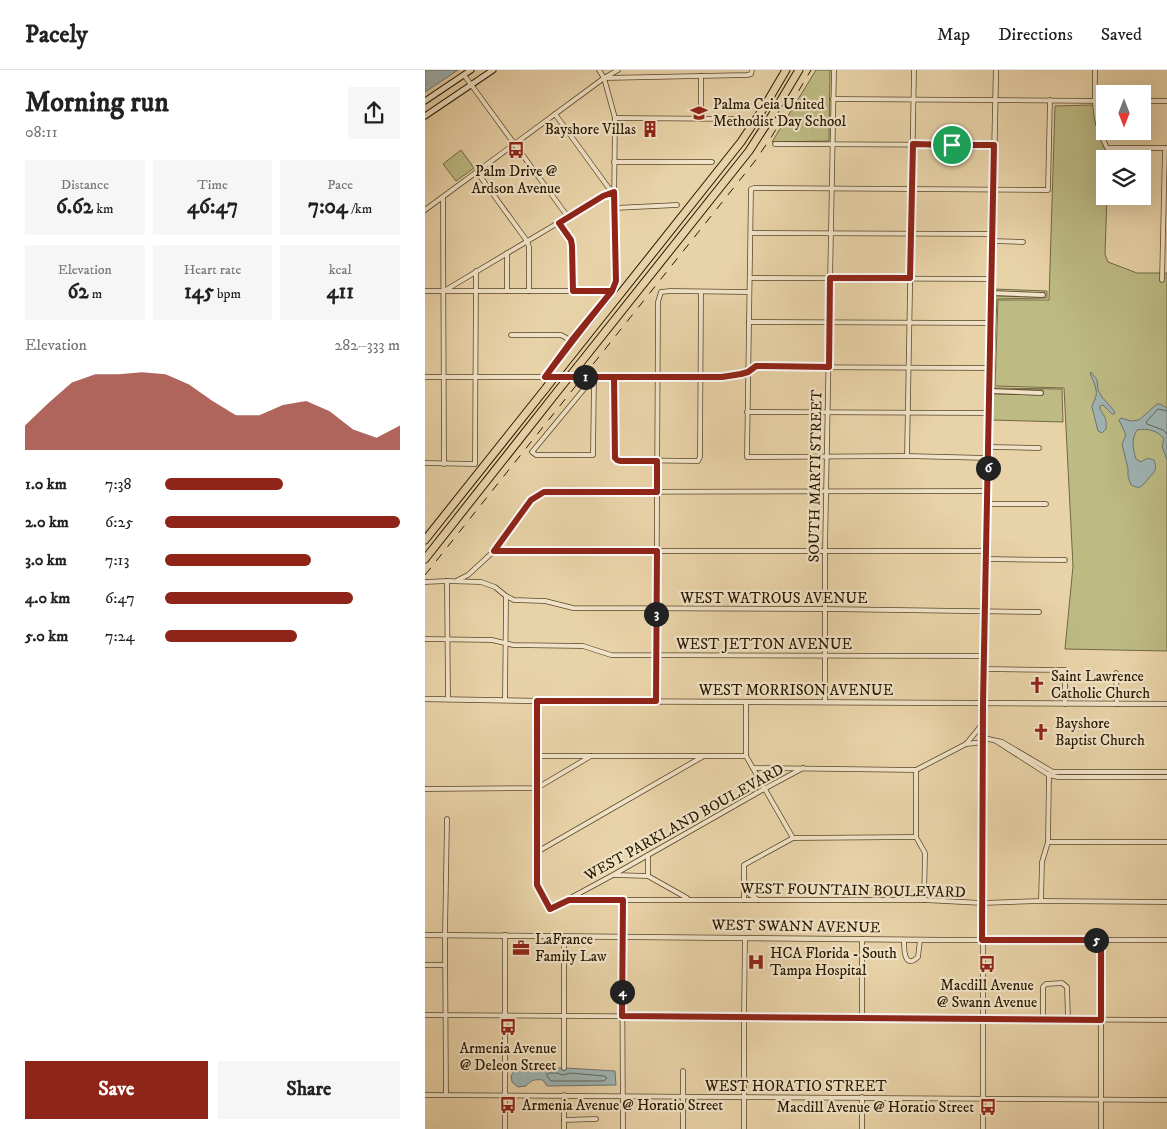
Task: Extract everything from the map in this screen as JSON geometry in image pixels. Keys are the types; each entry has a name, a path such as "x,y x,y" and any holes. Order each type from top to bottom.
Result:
{"highway":[{"path":"425,540 738,147 756,121 786,70"},
{"path":"425,559 755,142 799,70"}],"main road":[{"path":"425,101 471,70"},
{"path":"425,116 493,70"}],"street":[{"path":"545,377 612,291 616,281 614,208 615,118 604,78 599,70"},
{"path":"425,210 604,78 618,70"},
{"name":"SOUTH MARTI STREET","path":"825,702 824,609 834,70"},
{"path":"907,456 914,70"},
{"path":"983,1129 983,703 995,70"},
{"path":"1095,70 1095,100 1101,133 1107,148 1166,148 1162,280"},
{"path":"604,78 747,75 752,72"},
{"path":"464,75 568,218"},
{"path":"701,76 701,119"},
{"path":"833,99 1095,100"},
{"path":"988,458 907,456 747,457 751,189 1048,190 1050,100"},
{"path":"1151,101 1167,101"},
{"path":"555,114 608,187 614,192"},
{"path":"615,118 741,119"},
{"path":"775,144 994,145"},
{"path":"614,162 712,162"},
{"path":"477,172 527,241 529,247 529,291"},
{"path":"444,291 614,192"},
{"path":"443,197 444,464"},
{"path":"614,208 677,205"},
{"path":"559,223 571,240 573,291"},
{"path":"751,233 993,234"},
{"path":"993,241 1023,242"},
{"path":"507,253 507,291"},
{"path":"425,463 475,464 476,271"},
{"path":"750,278 992,279"},
{"path":"425,291 612,291"},
{"path":"656,701 658,302 661,292 670,291 749,292"},
{"path":"614,377 614,455 617,460 698,461 700,457 701,292"},
{"path":"991,294 1043,294"},
{"path":"749,322 991,323"},
{"path":"511,334 561,335 572,340"},
{"path":"425,377 700,378 733,376 748,372 756,366 990,368"},
{"path":"594,377 593,454 536,454 532,452 594,377"},
{"path":"989,391 1041,393"},
{"path":"747,412 989,413"},
{"path":"988,447 1039,448"},
{"path":"456,581 468,575 494,551 531,500 544,492 988,491"},
{"path":"987,504 1046,504"},
{"path":"494,551 987,551"},
{"path":"987,559 1065,560"},
{"path":"447,580 448,700"},
{"name":"WEST WATROUS AVENUE","path":"425,582 447,580 487,584 495,587 506,596 519,601 545,601 570,608 1039,612"},
{"path":"505,700 506,596"},
{"name":"WEST JETTON AVENUE","path":"425,639 492,640 513,645 583,646 611,654 984,656"},
{"path":"984,669 1065,670 1065,704"},
{"path":"1116,673 1117,704"},
{"name":"WEST MORRISON AVENUE","path":"425,699 1167,704"},
{"path":"537,701 537,852"},
{"path":"746,702 746,756 793,838"},
{"name":"WEST PARKLAND BOULEVARD","path":"966,744 983,723"},
{"name":"WEST PARKLAND BOULEVARD","path":"753,768 916,770 966,744 994,740 1049,773 1058,776 1167,777"},
{"path":"537,756 746,756"},
{"path":"425,789 537,788 592,756"},
{"path":"537,852 703,756"},
{"name":"WEST PARKLAND BOULEVARD","path":"537,852 537,885 550,909 803,768"},
{"path":"916,770 916,837 925,853 924,900"},
{"name":"WEST PARKLAND BOULEVARD","path":"1049,773 1167,772"},
{"path":"1041,901 1042,862 1048,842 1049,773"},
{"path":"446,1095 445,936 447,818"},
{"path":"744,900 744,865 793,838 916,837"},
{"path":"1048,842 1167,842"},
{"path":"648,855 648,876"},
{"path":"613,875 648,876 689,900"},
{"path":"744,890 758,900"},
{"name":"WEST FOUNTAIN BOULEVARD","path":"569,900 924,900 982,903 1041,901 1167,902"},
{"path":"623,900 623,1129"},
{"name":"WEST SWANN AVENUE","path":"425,935 904,940 1167,940"},
{"path":"505,935 505,1129"},
{"path":"564,937 564,1068"},
{"path":"744,1129 745,938"},
{"path":"862,939 862,1018"},
{"path":"904,940 904,954 911,960 915,960 918,957 919,940"},
{"path":"1101,940 1101,1129"},
{"path":"425,965 445,965"},
{"path":"1043,1019 1043,987 1046,984 1062,983 1067,987 1068,1019"},
{"path":"425,1015 1167,1020"},
{"path":"683,1071 683,1129"},
{"name":"WEST HORATIO STREET","path":"425,1095 1167,1100"},
{"path":"564,1095 564,1129"},
{"path":"862,1097 862,1129"},
{"path":"564,1120 596,1119"}],"shaded area":[{"path":"816,70 830,70 829,141 772,142"},
{"path":"1091,105 1096,108 1096,140 1102,140 1105,150 1096,150 1096,205 1107,205 1105,254 1108,262 1137,273 1167,273 1167,651 1065,649 1073,566 1064,388 995,386 998,300 1049,300 1055,106"},
{"path":"461,150 474,168 456,181 443,164"},
{"path":"994,289 1047,291 1047,298 997,299 993,386 995,388 1062,389 1063,422 991,420 991,394 1043,395 1043,390 991,389 993,296 1044,297 1045,293 994,291"}],"water":[{"path":"425,70 458,70 425,92"},
{"path":"1091,372 1097,380 1098,390 1102,397 1115,412 1112,414 1103,405 1100,406 1106,423 1106,429 1102,433 1098,431 1092,407 1096,393"},
{"path":"1157,404 1167,408 1167,460 1162,446 1164,439 1159,434 1152,430 1137,430 1133,444 1136,459 1141,462 1147,459 1154,460 1156,466 1154,473 1141,487 1137,487 1131,485 1128,476 1122,444 1126,435 1119,420 1121,418 1131,421 1139,420"},
{"path":"562,1068 562,1070 566,1068 615,1071 616,1085 547,1086 543,1080 538,1080 531,1081 526,1086 518,1087 512,1082 511,1076 515,1069"}],"railway":[{"path":"425,575 755,161 811,70"}],"place":[{"name":"Palma Ceia United Methodist Day School","path":"699,113"},
{"name":"Bayshore Villas","path":"650,129"},
{"name":"Palm Drive @ Ardson Avenue","path":"516,150"},
{"name":"Saint Lawrence Catholic Church","path":"1037,685"},
{"name":"Bayshore Baptist Church","path":"1041,732"},
{"name":"LaFrance Family Law","path":"521,948"},
{"name":"HCA Florida - South Tampa Hospital","path":"756,962"},
{"name":"Macdill Avenue @ Swann Avenue","path":"987,964"},
{"name":"Armenia Avenue @ Deleon Street","path":"508,1027"},
{"name":"Armenia Avenue @ Horatio Street","path":"508,1105"},
{"name":"Macdill Avenue @ Horatio Street","path":"988,1107"}],"route":[{"path":"952,145 913,144 910,278 830,278 829,367 756,366 748,372 733,376 700,378 657,377 614,377 583,377 545,377 572,340 612,291 614,287 616,281 614,192 603,196 559,223 571,240 573,291 612,291 545,377 614,377 615,458 620,461 657,461 657,492 544,492 531,500 494,551 657,551 656,701 537,701 537,885 550,909 569,900 623,900 622,1016 1101,1020 1101,940 982,940 983,703 994,145 952,145"}]}
